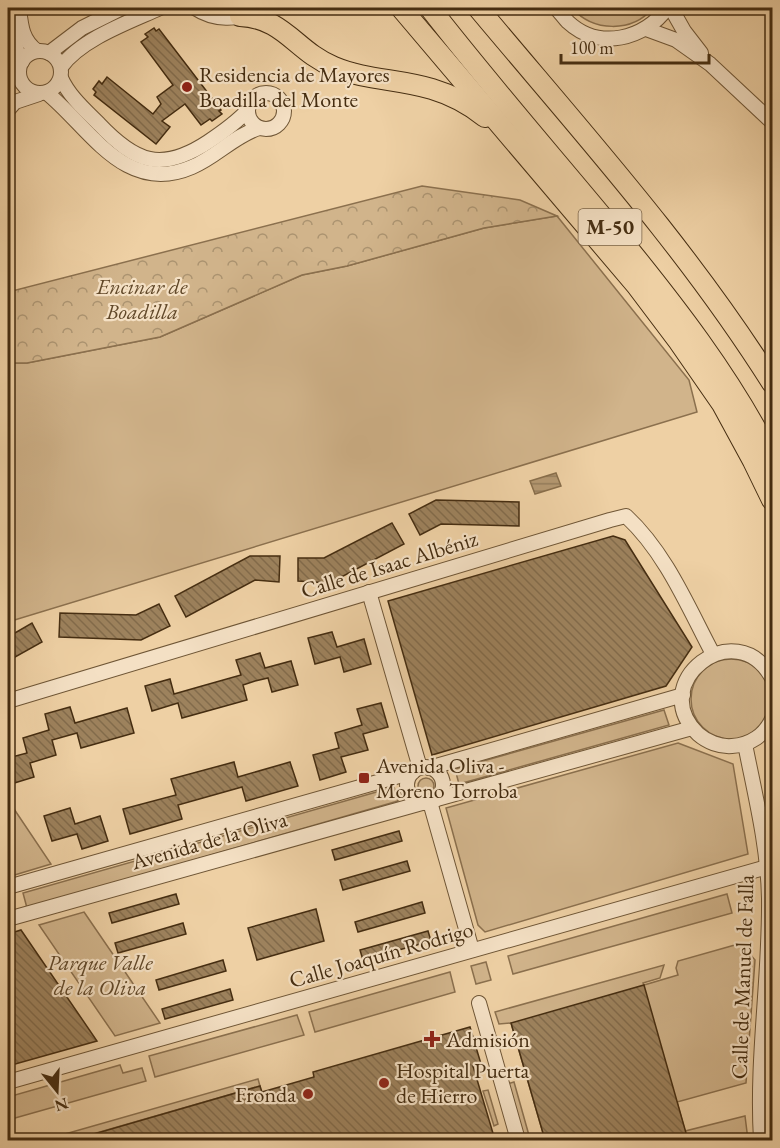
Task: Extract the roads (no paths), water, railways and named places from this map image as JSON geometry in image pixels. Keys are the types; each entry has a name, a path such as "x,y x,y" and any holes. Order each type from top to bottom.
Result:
{"highway":[{"path":"401,8 636,285 679,342 722,404 772,500"},
{"name":"M-50","path":"430,8 662,290 735,394 772,459"},
{"name":"M-50","path":"478,8 675,244 746,341 772,383"},
{"path":"249,12 276,26 304,50 335,67 355,74 431,88 452,96 472,107 521,149"},
{"path":"675,244 718,288 772,369"}],"street":[{"path":"9,8 15,44 22,62"},
{"path":"19,8 22,33 30,46 43,52 54,57 70,95 126,150 149,159 172,159 196,150 233,125 248,111 252,99 257,95 269,93 280,99 284,110 281,121 271,129 259,128 244,134 192,167 166,173 144,172 130,167 109,154 43,93 27,89 19,73 22,62 31,53 43,52 82,28 122,8"},
{"path":"8,110 15,102 43,93 58,84 66,59 88,43 160,8"},
{"path":"195,8 211,16 225,18 249,12"},
{"path":"556,8 569,23 587,34 607,39 627,37 646,29 669,8 710,64"},
{"path":"646,29 676,40 710,64 772,122"},
{"path":"8,98 17,87 20,78"},
{"path":"248,111 251,121 259,128"},
{"name":"Calle de Isaac Albéniz","path":"8,701 626,516 640,529 673,577 713,654"},
{"path":"369,592 421,769"},
{"path":"772,678 768,669 757,659 743,653 728,651 713,654 692,670 685,682 682,695 686,718 692,728 703,738 716,744 731,746 745,744 759,737 772,719"},
{"name":"Avenida de la Oliva","path":"8,887 682,695"},
{"name":"Avenida de la Oliva","path":"8,919 692,728"},
{"name":"Calle de Manuel de Falla","path":"745,744 767,867 768,964 759,1086 762,1140"},
{"path":"421,769 408,781 408,790 413,798 430,801"},
{"path":"421,769 438,772 443,781 442,790 430,801"},
{"path":"430,801 472,950"},
{"name":"Calle Joaquín Rodrigo","path":"8,1082 767,867"},
{"path":"477,1004 516,1140"}],"place":[{"name":"Residencia de Mayores Boadilla del Monte","path":"187,87"},
{"name":"Avenida Oliva - Moreno Torroba","path":"364,778"},
{"name":"Admisión","path":"432,1039"},
{"name":"Hospital Puerta de Hierro","path":"384,1083"},
{"name":"Fronda","path":"308,1094"}],"park label":[{"name":"Encinar de Boadilla","path":"142,298"},
{"name":"Parque Valle de la Oliva","path":"100,974"}]}
